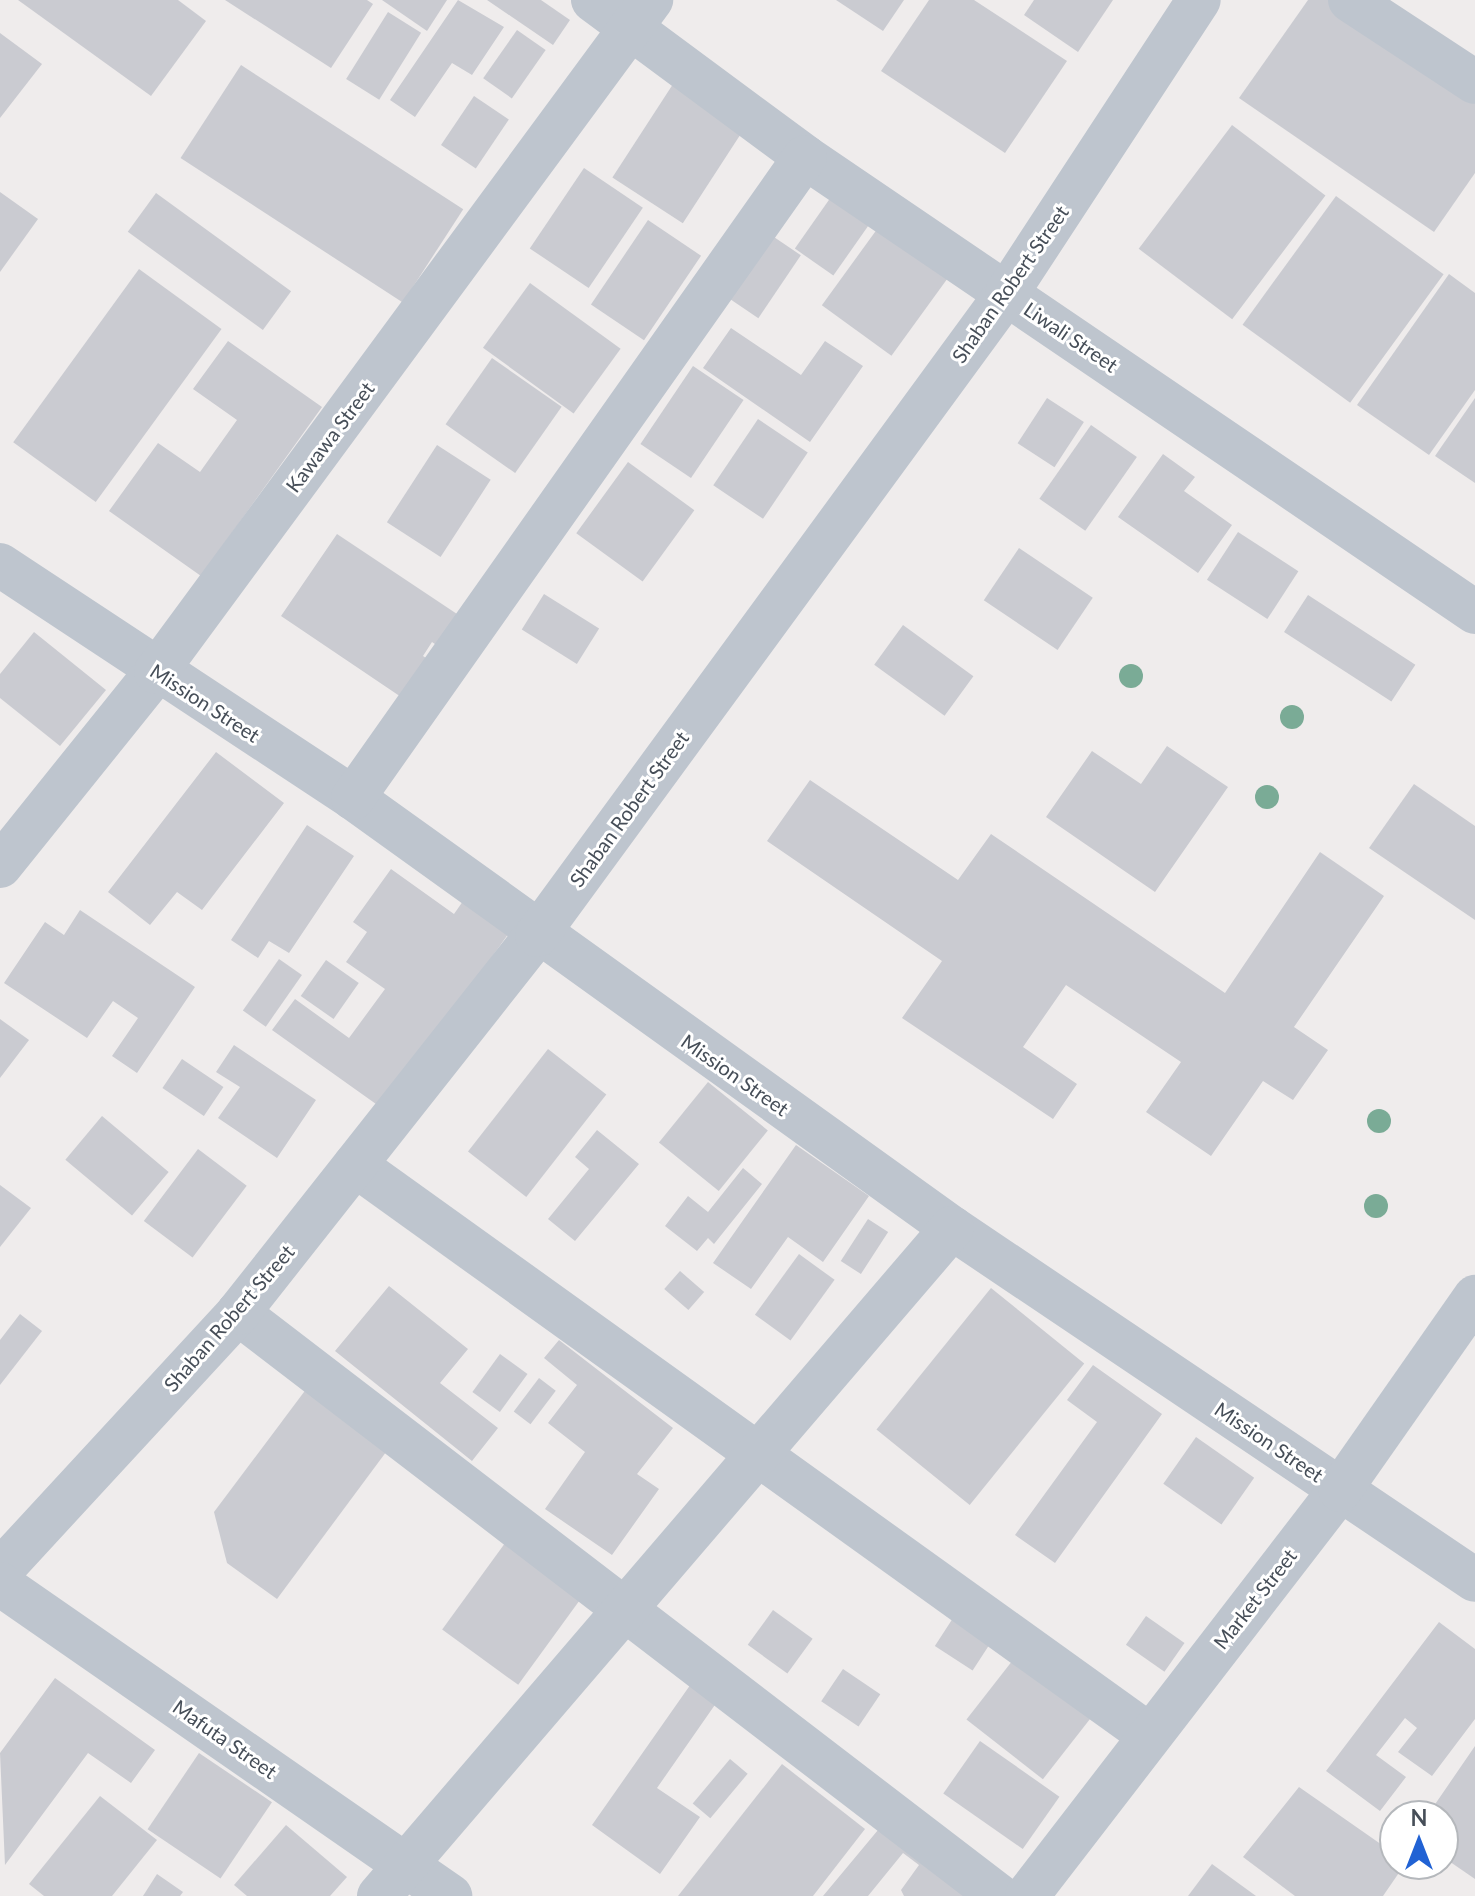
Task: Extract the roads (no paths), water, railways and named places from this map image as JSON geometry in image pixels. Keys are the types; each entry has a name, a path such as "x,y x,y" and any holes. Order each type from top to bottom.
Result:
{"street":[{"name":"Liwali Street","path":"593,0 642,14 805,157 1475,612"},
{"name":"Shaban Robert Street","path":"0,1571 238,1313 537,935 1007,293 1199,0"},
{"path":"1350,0 1475,82"},
{"name":"Kawawa Street","path":"0,866 156,672 642,14"},
{"path":"353,798 805,157"},
{"name":"Mission Street","path":"0,565 156,672 353,798 537,935 952,1228 1475,1580"},
{"path":"355,1165 759,1452 1149,1735"},
{"path":"392,1880 621,1608 952,1228"},
{"name":"Market Street","path":"1027,1896 1340,1490 1475,1297"},
{"path":"238,1313 999,1896"},
{"name":"Mafuta Street","path":"0,1584 392,1880 450,1896"}]}
